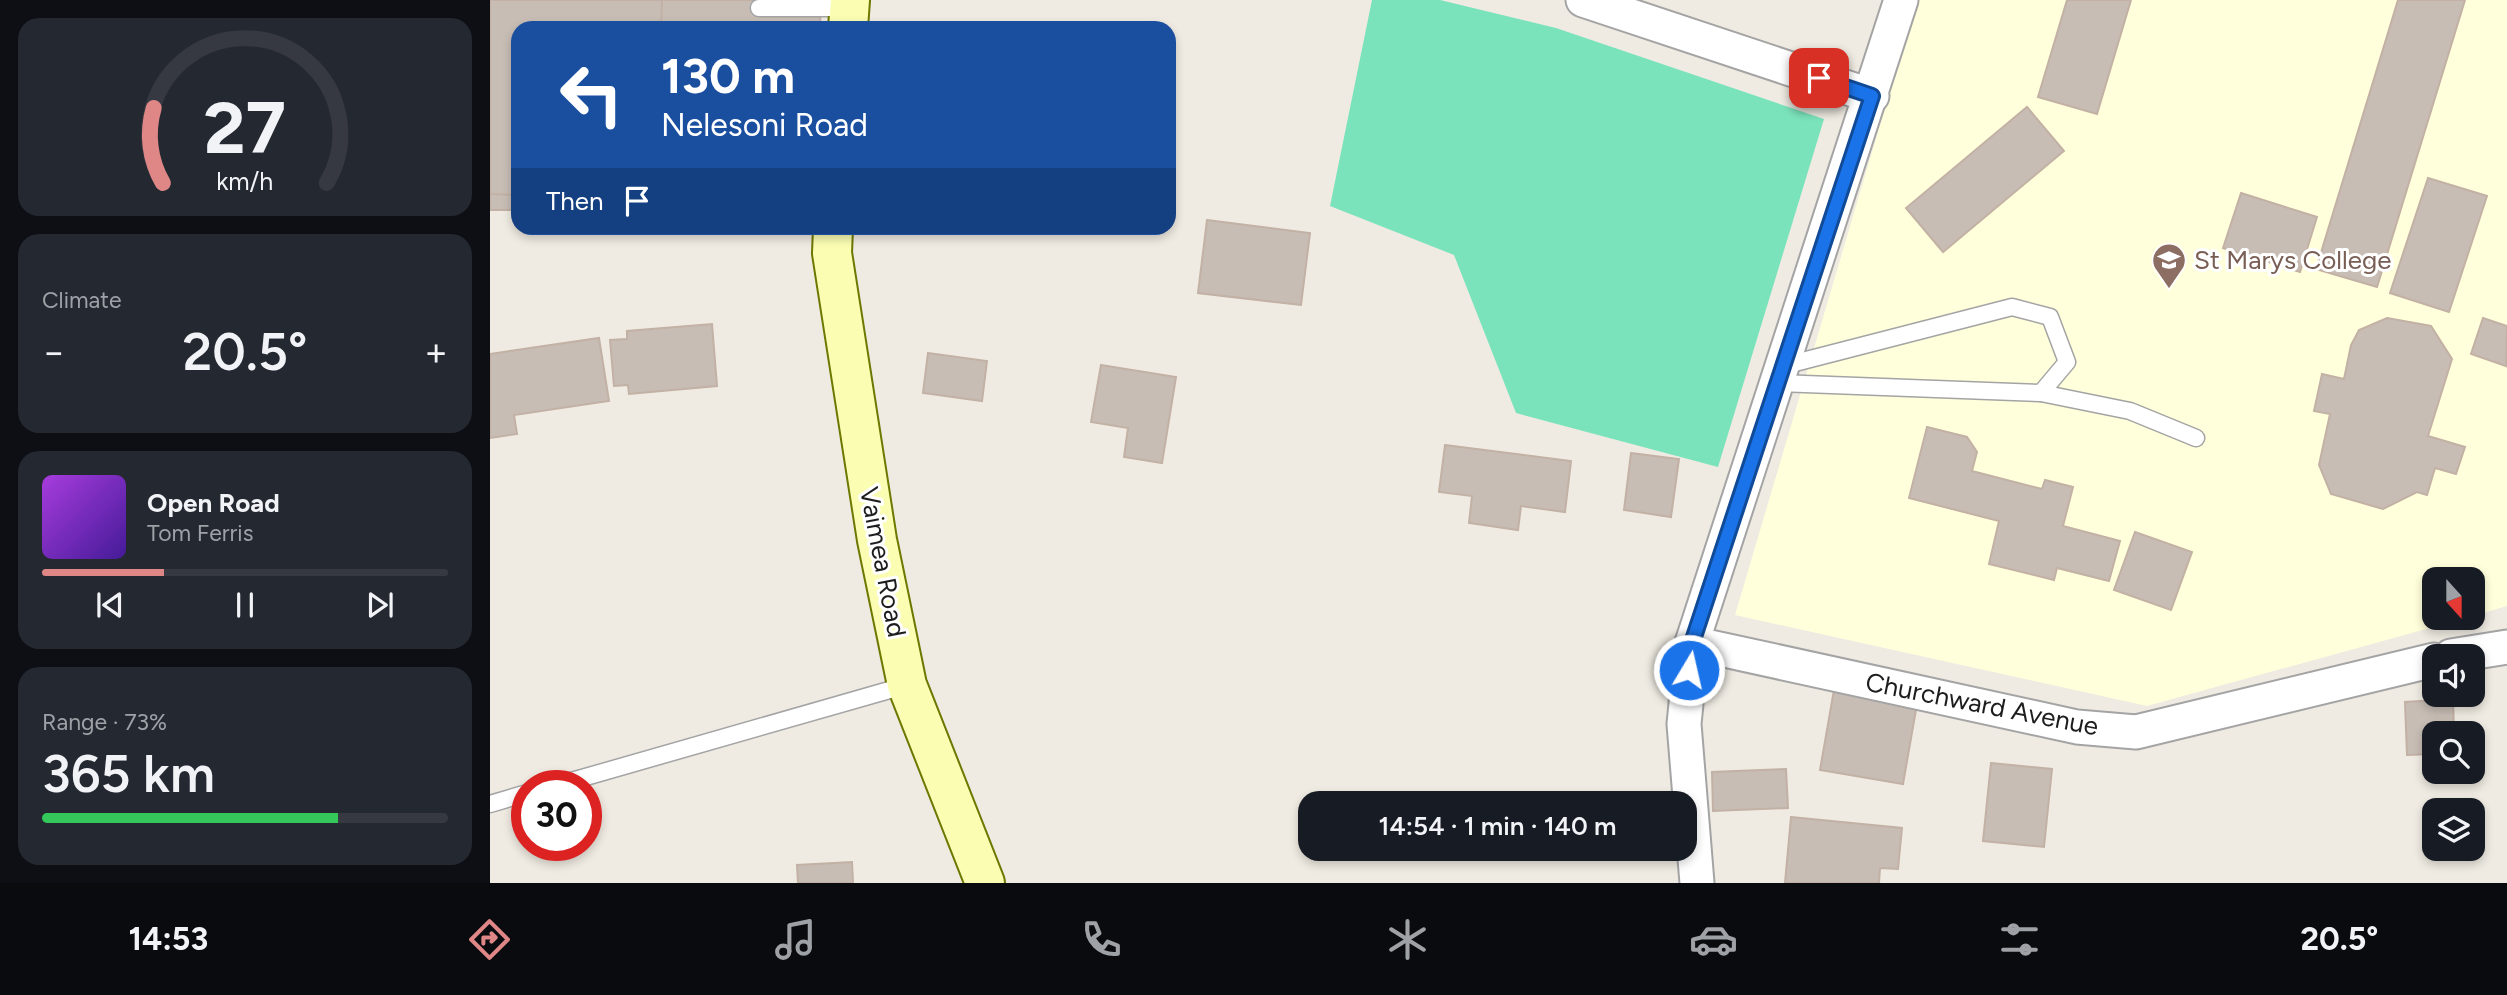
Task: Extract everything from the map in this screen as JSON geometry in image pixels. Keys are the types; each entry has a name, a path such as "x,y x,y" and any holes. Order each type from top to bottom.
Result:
{"street":[{"path":"1583,0 1872,96"},
{"path":"1697,883 1684,724 1692,643 1901,0"},
{"name":"Vaimea Road","path":"833,235 832,253 874,526 907,685 985,883"},
{"name":"Churchward Avenue","path":"1692,643 2077,727 2136,732 2422,663"},
{"path":"2485,651 2507,647"}],"lane":[{"path":"759,8 849,12"},
{"path":"1780,374 2012,307 2050,317 2067,362 2040,393"},
{"path":"1780,374 2040,393 2130,411 2196,438"},
{"path":"602,772 907,685"},
{"path":"490,804 511,798"}],"shaded area":[{"name":"St Marys College","path":"1917,0 2507,0 2507,606 2485,612 2485,567 2422,567 2422,630 2147,706 1735,615"}],"green space":[{"path":"1372,0 1440,0 1556,28 1824,119 1718,467 1516,413 1454,255 1330,206"}],"building":[{"path":"490,0 821,0 820,21 511,21 511,210 490,210"},
{"path":"490,0 662,0 661,21 511,21 511,195 490,194"},
{"path":"2067,0 2131,0 2097,114 2038,97"},
{"path":"2398,0 2465,0 2377,287 2316,269"},
{"path":"2027,107 2064,151 1943,252 1906,208"},
{"path":"2428,178 2487,196 2449,312 2390,293"},
{"path":"2241,193 2317,217 2300,272 2223,248"},
{"path":"1207,220 1310,233 1301,305 1198,293"},
{"path":"2387,318 2431,326 2452,359 2428,436 2465,447 2456,474 2435,468 2427,495 2417,492 2383,509 2331,494 2319,465 2330,414 2314,411 2322,374 2344,379 2351,345 2359,330"},
{"path":"2483,318 2507,326 2506,366 2471,354"},
{"path":"712,324 717,386 629,394 628,385 614,386 610,340 627,339 627,331"},
{"path":"599,338 609,401 514,415 517,434 490,438 490,354"},
{"path":"928,353 987,361 982,401 923,393"},
{"path":"1101,365 1176,377 1162,463 1124,457 1128,428 1091,422"},
{"path":"1927,427 1967,437 1977,452 1972,471 2042,489 2045,480 2073,487 2063,526 2120,541 2109,581 2057,568 2054,580 1989,564 1999,521 1909,498"},
{"path":"1445,445 1571,461 1565,512 1521,506 1518,530 1469,523 1472,496 1439,492"},
{"path":"1631,453 1679,459 1671,517 1624,510"},
{"path":"2135,532 2192,552 2171,610 2114,590"},
{"path":"1834,690 1917,704 1903,784 1820,770"},
{"path":"2422,701 2422,707 2453,707 2454,721 2422,721 2422,754 2407,755 2405,702"},
{"path":"1991,763 2052,769 2044,847 1983,841"},
{"path":"1786,769 1788,808 1713,811 1712,772"},
{"path":"1791,817 1902,828 1898,869 1880,868 1879,883 1785,883"},
{"path":"852,862 853,883 798,883 797,865"}],"place":[{"name":"St Marys College","path":"2169,290"}],"route":[{"path":"1689,670 1692,643 1872,96 1819,78"}]}
